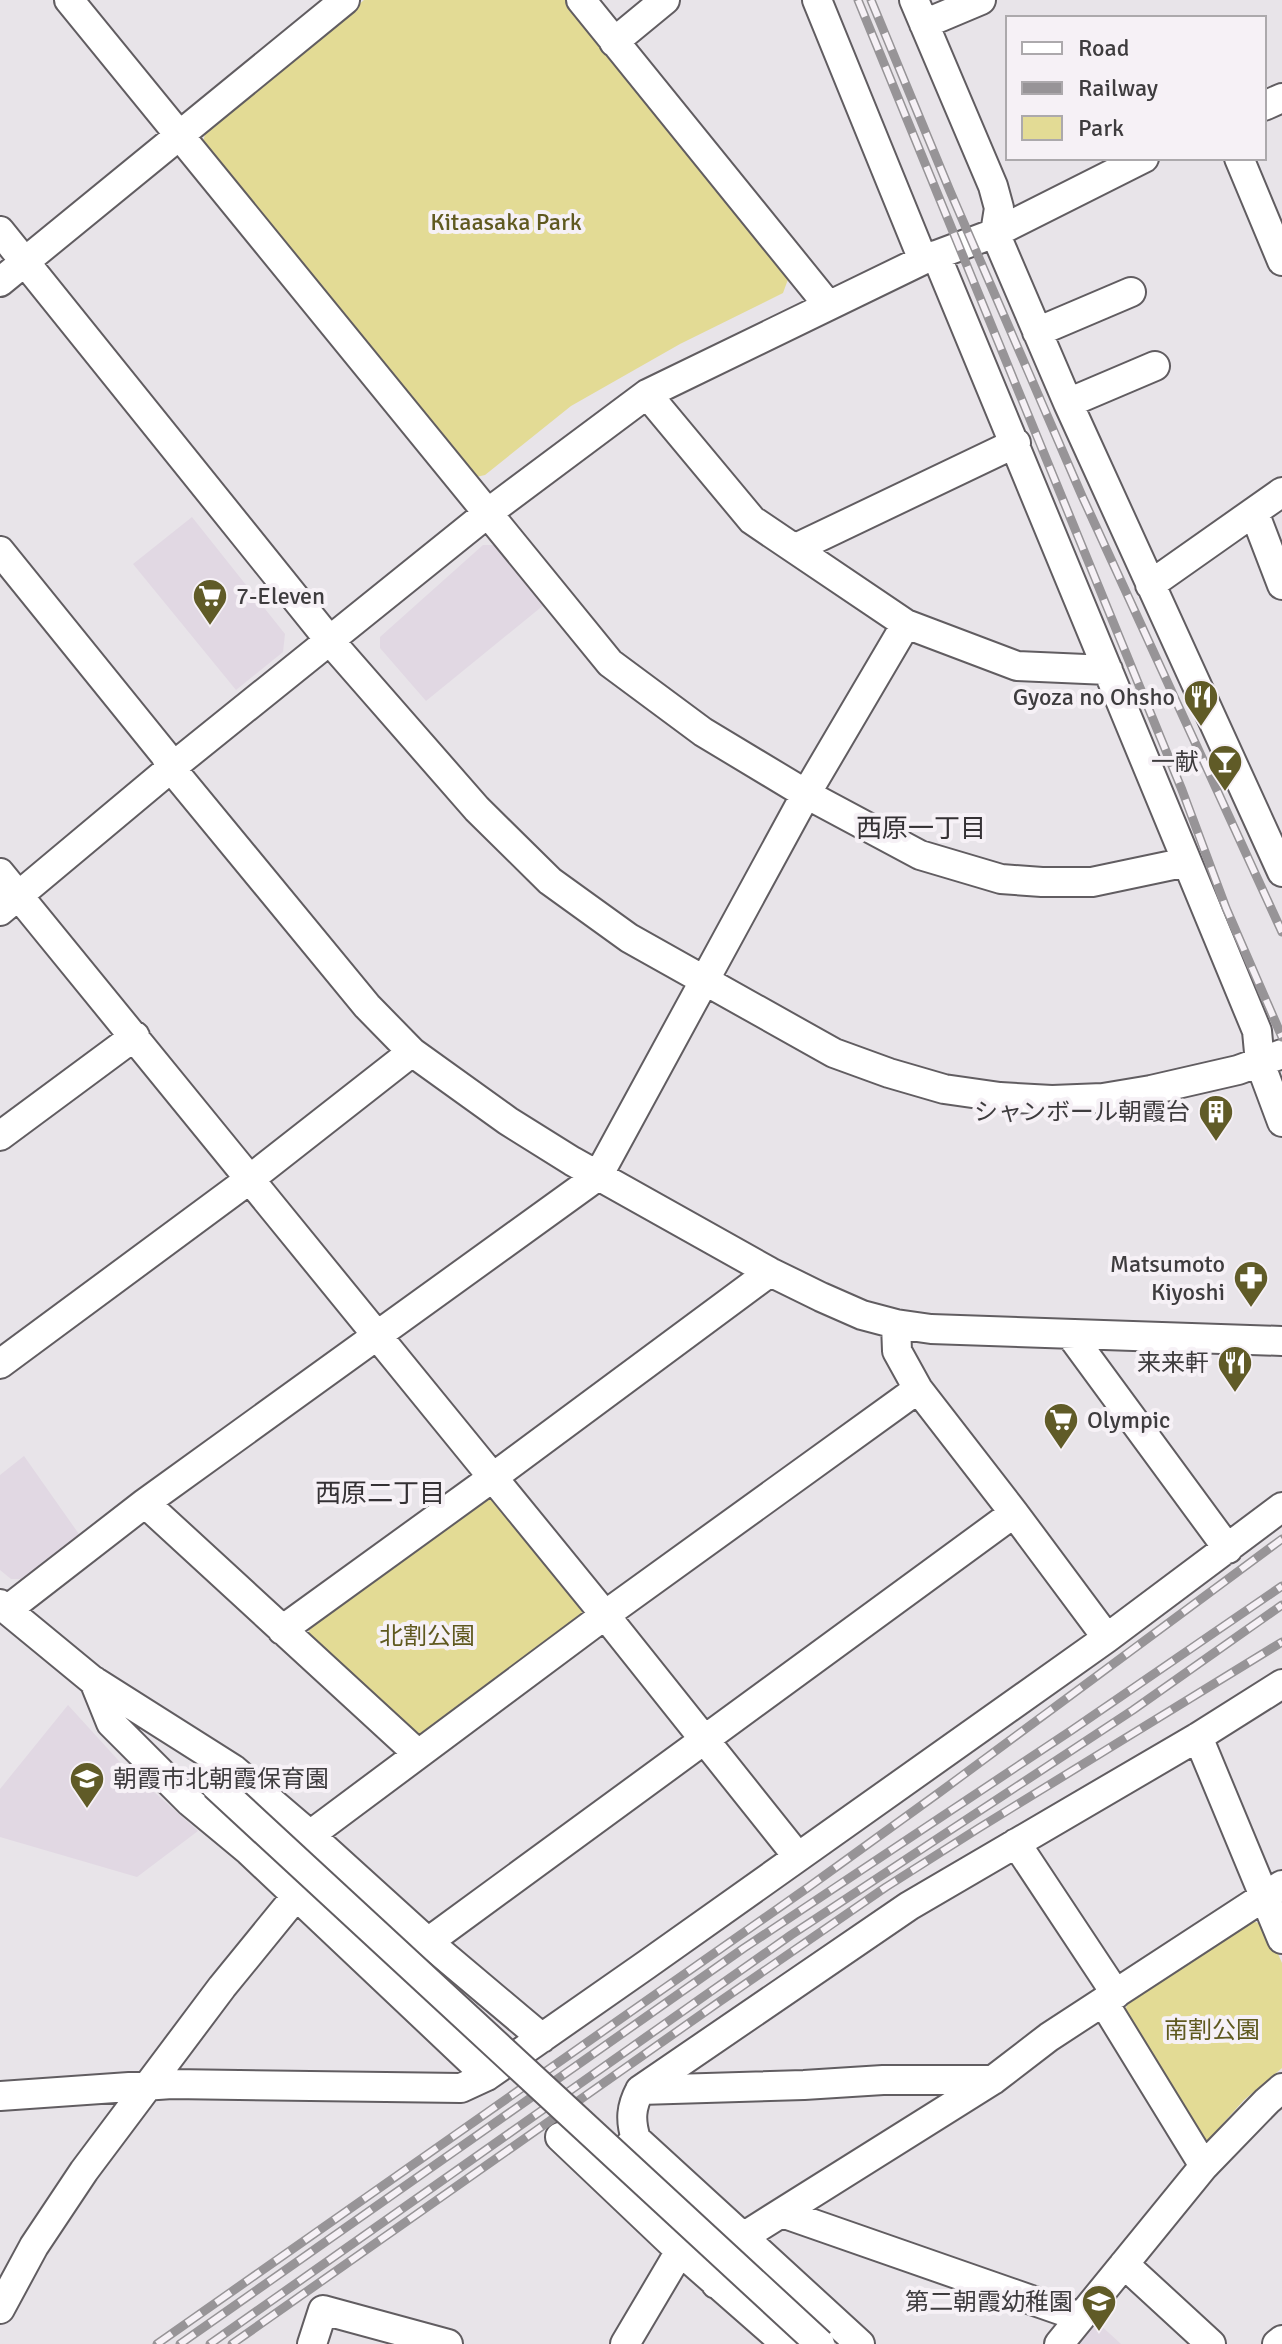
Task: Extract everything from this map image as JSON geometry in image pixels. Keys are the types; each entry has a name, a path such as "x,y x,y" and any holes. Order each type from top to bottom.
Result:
{"street":[{"path":"69,0 610,663 703,732 806,794 920,855 1001,879 1042,882 1092,882 1187,862"},
{"path":"581,0 828,305"},
{"path":"614,42 665,0"},
{"path":"817,0 929,257 1016,443 1257,1031 1271,1058 1282,1122"},
{"path":"981,0 919,12 993,186 999,208 995,233 1068,403 1282,871"},
{"path":"0,282 335,3"},
{"path":"9,904 171,768 489,512 647,394 929,257 995,233 1136,160"},
{"path":"1240,160 1282,261"},
{"path":"0,231 330,641 477,809 550,881 629,938 834,1053 944,1089 1052,1100 1103,1098 1151,1090 1271,1058"},
{"path":"1037,332 1131,292"},
{"path":"1068,403 1155,366"},
{"path":"647,394 752,520 906,624 1017,666 1108,670"},
{"path":"796,548 1016,443"},
{"path":"1150,585 1282,492"},
{"path":"1254,512 1282,585"},
{"path":"0,551 165,755 171,768 367,1006 412,1052 508,1121 598,1176 770,1272 862,1315 931,1329 1282,1341"},
{"path":"820,2344 215,1785 3,1607 598,1176 806,794 906,624"},
{"path":"0,873 9,904 135,1036 798,1857"},
{"path":"0,1136 135,1036"},
{"path":"0,1364 250,1179 412,1052"},
{"path":"282,1630 770,1272"},
{"path":"896,1324 897,1351 918,1389 1107,1638"},
{"path":"1070,1334 1228,1549"},
{"path":"310,1835 605,1615 918,1389"},
{"path":"145,1503 417,1753"},
{"path":"0,2096 172,2084 461,2088 487,2076 798,1857 1107,1638 1282,1507"},
{"path":"428,1942 1014,1513"},
{"path":"94,1681 233,1769 428,1942 542,2038"},
{"path":"94,1681 111,1723 190,1802 297,1895 487,2076"},
{"path":"860,2344 636,2139 632,2127 632,2106 640,2090 909,1906 1198,1737 1282,1684"},
{"path":"1198,1737 1272,1891 1282,1939"},
{"path":"1016,1843 1110,1998 1204,2166"},
{"path":"716,2284 744,2238 993,2080 1049,2037 1272,1891"},
{"path":"0,2309 34,2246 84,2171 222,1987 297,1895"},
{"path":"640,2090 883,2080 993,2080"},
{"path":"1059,2344 1204,2166 1282,2088"},
{"path":"560,2137 716,2284 786,2344"},
{"path":"600,2175 636,2139"},
{"path":"782,2213 1080,2317"},
{"path":"625,2344 680,2251"},
{"path":"1124,2264 1211,2344"},
{"path":"312,2344 323,2310 448,2344"},
{"path":"1277,2344 1282,2340"}],"shaded area":[{"path":"192,517 285,634 283,652 236,690 133,564"},
{"path":"483,545 499,545 545,604 426,701 380,648 380,637"},
{"path":"24,1456 81,1537 23,1579 11,1579 0,1570 0,1475"},
{"name":"朝霞市北朝霞保育園","path":"68,1705 119,1761 198,1831 137,1877 0,1837 0,1789"},
{"name":"第二朝霞幼稚園","path":"1097,2322 1121,2344 1079,2344"}],"green space":[{"name":"Kitaasaka Park","path":"364,0 565,0 790,274 783,293 680,344 571,406 485,475 472,478 202,145 206,131"},
{"name":"北割公園","path":"480,1498 497,1501 584,1606 579,1622 427,1735 411,1732 308,1635 311,1621"},
{"name":"南割公園","path":"1252,1921 1265,1925 1282,1963 1282,2068 1244,2100 1208,2140 1198,2138 1124,2018 1127,2004"}],"railway":[{"path":"858,0 1182,790 1226,908 1282,1037"},
{"path":"871,0 1082,496 1282,932"},
{"path":"157,2344 810,1886 1282,1539"},
{"path":"180,2344 744,1948 1282,1586"},
{"path":"210,2344 791,1935 1133,1710 1282,1605"},
{"path":"232,2344 886,1887 1282,1642"}],"place":[{"name":"7-Eleven","path":"210,627"},
{"name":"Gyoza no Ohsho","path":"1201,728"},
{"name":"一献","path":"1225,793"},
{"name":"シャンボール朝霞台","path":"1216,1143"},
{"name":"Matsumoto Kiyoshi","path":"1251,1309"},
{"name":"来来軒","path":"1235,1394"},
{"name":"Olympic","path":"1061,1451"},
{"name":"朝霞市北朝霞保育園","path":"87,1810"},
{"name":"第二朝霞幼稚園","path":"1099,2333"}],"district":[{"name":"西原一丁目","path":"921,829"},
{"name":"西原二丁目","path":"380,1494"}]}
